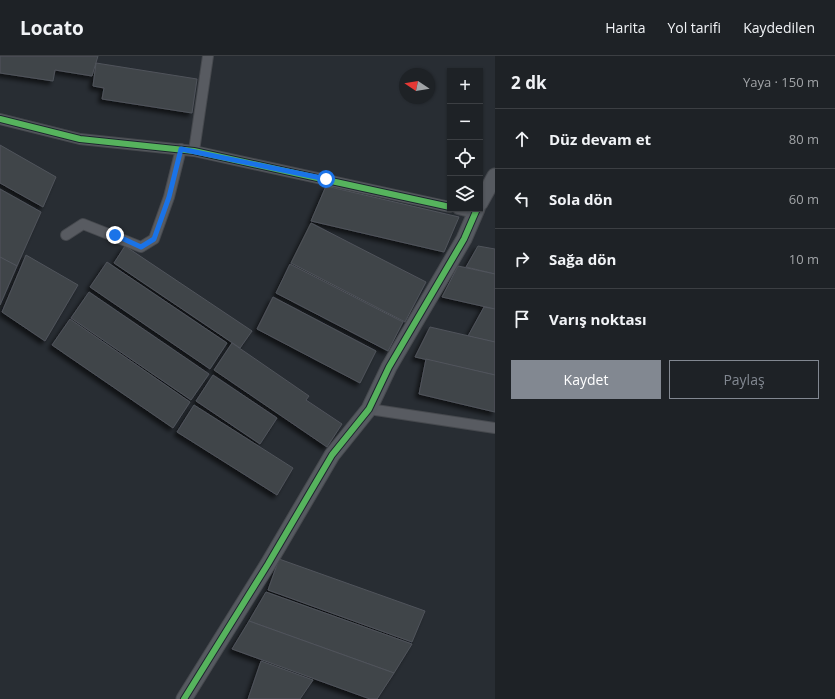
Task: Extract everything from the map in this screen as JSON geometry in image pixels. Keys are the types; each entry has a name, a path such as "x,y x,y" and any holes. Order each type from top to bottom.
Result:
{"street":[{"path":"194,151 208,56"},
{"path":"0,119 80,138 194,151 447,206"},
{"path":"66,235 83,224 141,247 154,239 169,197 181,149"},
{"path":"483,197 495,176"},
{"path":"184,699 268,564 332,455 369,409 389,367 464,239 475,212"},
{"path":"369,409 495,428"}],"building":[{"path":"0,56 98,56 92,76 55,70 53,81 0,73"},
{"path":"96,63 197,79 192,113 102,99 104,88 93,86"},
{"path":"0,145 56,177 43,207 0,183"},
{"path":"326,186 459,217 444,252 311,221"},
{"path":"0,189 41,212 17,266 0,257"},
{"path":"311,223 426,282 405,322 291,263"},
{"path":"125,246 252,331 240,348 114,263"},
{"path":"478,246 495,249 495,274 466,267"},
{"path":"26,255 78,285 45,341 2,312"},
{"path":"0,257 17,266 0,305"},
{"path":"107,262 227,343 210,369 90,287"},
{"path":"290,264 403,322 388,351 276,293"},
{"path":"458,266 495,274 495,309 442,297"},
{"path":"89,292 209,374 191,400 71,318"},
{"path":"273,297 376,351 360,383 257,329"},
{"path":"484,307 495,309 495,342 468,336"},
{"path":"70,319 190,402 173,428 52,345"},
{"path":"430,327 495,342 495,375 415,357"},
{"path":"232,343 309,396 306,400 342,424 327,447 214,370"},
{"path":"426,359 495,375 495,412 419,394"},
{"path":"213,375 277,418 260,444 196,401"},
{"path":"194,405 293,468 277,495 177,432"},
{"path":"279,559 425,611 412,642 268,590"},
{"path":"266,592 412,644 394,673 249,621"},
{"path":"249,621 394,673 377,699 370,699 232,649"},
{"path":"261,661 313,680 300,699 248,699"}],"cycle path":[{"path":"0,119 80,139 194,151 447,206"},
{"path":"184,699 268,564 332,455 369,409 389,367 464,239 476,212"}],"route":[{"path":"115,235 141,247 154,239 169,197 181,149 326,179"}]}
